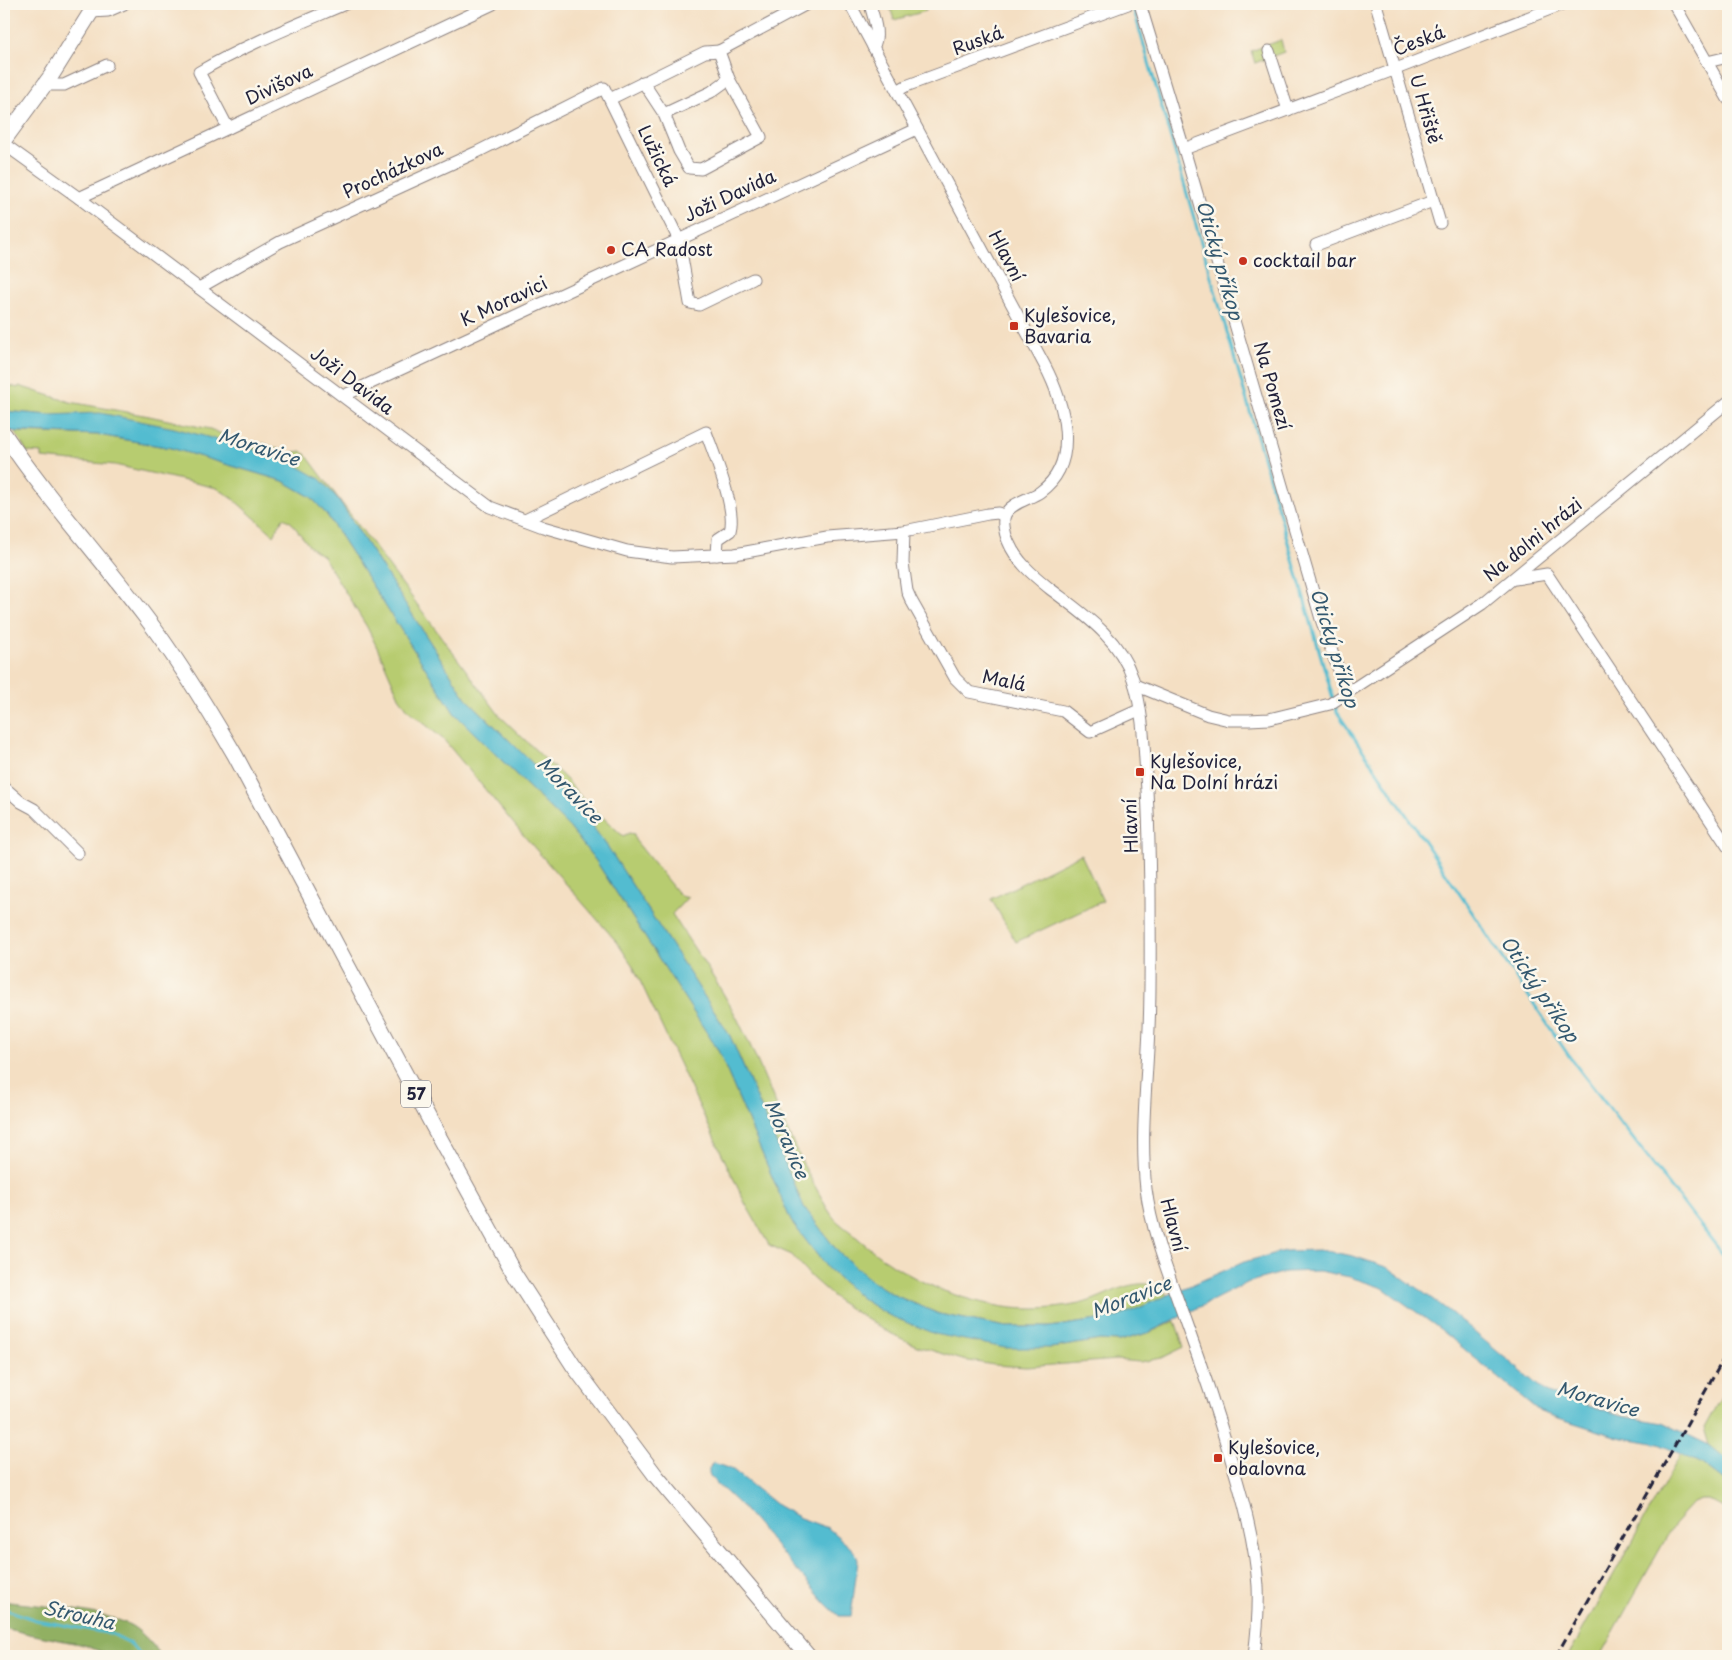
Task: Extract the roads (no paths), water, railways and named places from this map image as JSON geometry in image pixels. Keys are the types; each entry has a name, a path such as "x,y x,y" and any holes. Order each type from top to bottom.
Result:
{"main road":[{"path":"4,142 44,85 93,8"},
{"name":"57","path":"4,434 59,509 144,615 207,707 514,1275 573,1365 656,1476 808,1656"}],"street":[{"path":"93,8 108,11 124,4"},
{"path":"228,128 199,72 265,39 345,4"},
{"name":"Divišova","path":"79,198 493,4"},
{"path":"610,99 705,52 719,51 807,4"},
{"name":"Hlavní","path":"851,4 1056,386 1062,406 1066,441 1062,461 1056,474 1041,491 1010,509 1004,516 1006,535 1017,558 1038,579 1092,621 1108,636 1123,657 1134,685 1139,710 1148,798 1150,992 1144,1156 1150,1215 1167,1270 1217,1412 1252,1536 1258,1586 1254,1656"},
{"path":"870,4 876,35 876,42 873,47"},
{"name":"Ruská","path":"897,91 1127,4"},
{"name":"Na Pomezí","path":"1140,4 1334,658 1339,698"},
{"name":"U Hřiště","path":"1376,4 1440,223"},
{"name":"Česká","path":"1184,149 1563,4"},
{"path":"1674,4 1728,99"},
{"path":"1269,50 1288,110"},
{"path":"643,82 656,105 664,114 679,151 689,168 701,169 761,136 729,79 719,51"},
{"path":"1708,62 1728,57"},
{"path":"44,85 64,85 107,65"},
{"path":"664,114 711,92 729,79"},
{"name":"Lužická","path":"604,88 679,240"},
{"name":"Procházkova","path":"198,288 280,242 476,152 604,88"},
{"name":"Joži Davida","path":"753,279 699,305 690,303 679,240 917,129"},
{"name":"Joži Davida","path":"4,142 490,507 543,527 627,551 672,557 734,554 826,537 904,531 988,514 998,513 1004,516"},
{"path":"1316,244 1433,200"},
{"name":"K Moravici","path":"343,396 679,240"},
{"name":"Na dolni hrázi","path":"1134,685 1208,715 1234,720 1269,719 1339,698 1482,604 1728,402"},
{"path":"525,520 706,432 726,492 731,519 730,531 718,539 717,555"},
{"name":"Malá","path":"904,531 902,563 911,600 955,678 969,692 1063,711 1090,732 1139,710"},
{"path":"1513,579 1547,574 1728,847"},
{"path":"4,787 21,802 34,809 78,853"}],"water":[{"path":"4,411 49,415 100,413 174,428 289,461 320,479 338,499 466,698 581,811 607,846 730,1036 804,1207 838,1252 873,1282 894,1295 939,1314 1006,1327 1050,1327 1118,1317 1244,1262 1284,1251 1320,1250 1353,1256 1389,1268 1449,1311 1547,1393 1621,1416 1663,1423 1709,1445 1728,1460 1728,1484 1702,1464 1659,1444 1618,1437 1540,1412 1440,1329 1383,1288 1350,1277 1319,1271 1286,1272 1249,1282 1148,1333 1119,1341 1100,1340 1051,1348 1005,1348 935,1334 888,1315 864,1300 828,1269 791,1221 718,1050 596,861 570,828 455,714 327,515 311,497 283,481 171,448 99,435 4,431"},
{"path":"714,1463 733,1470 778,1506 800,1518 828,1528 851,1548 858,1560 851,1616 839,1616 826,1604 741,1506 711,1478 709,1468"}],"waterway":[{"name":"Otický příkop","path":"1132,4 1337,712 1571,1059 1728,1261"},
{"name":"Strouha","path":"4,1609 36,1620 112,1634 128,1642 142,1656"}],"railway":[{"path":"1556,1656 1728,1351"}],"place":[{"name":"CA Radost","path":"611,250"},
{"name":"cocktail bar","path":"1243,261"},
{"name":"Kylešovice, Bavaria","path":"1014,326"},
{"name":"Kylešovice, Na Dolní hrázi","path":"1140,772"},
{"name":"Kylešovice, obalovna","path":"1218,1458"}],"water label":[{"name":"Moravice","path":"259,447"},
{"name":"Moravice","path":"570,790"},
{"name":"Moravice","path":"787,1139"},
{"name":"Moravice","path":"1131,1297"},
{"name":"Moravice","path":"1598,1399"}]}
